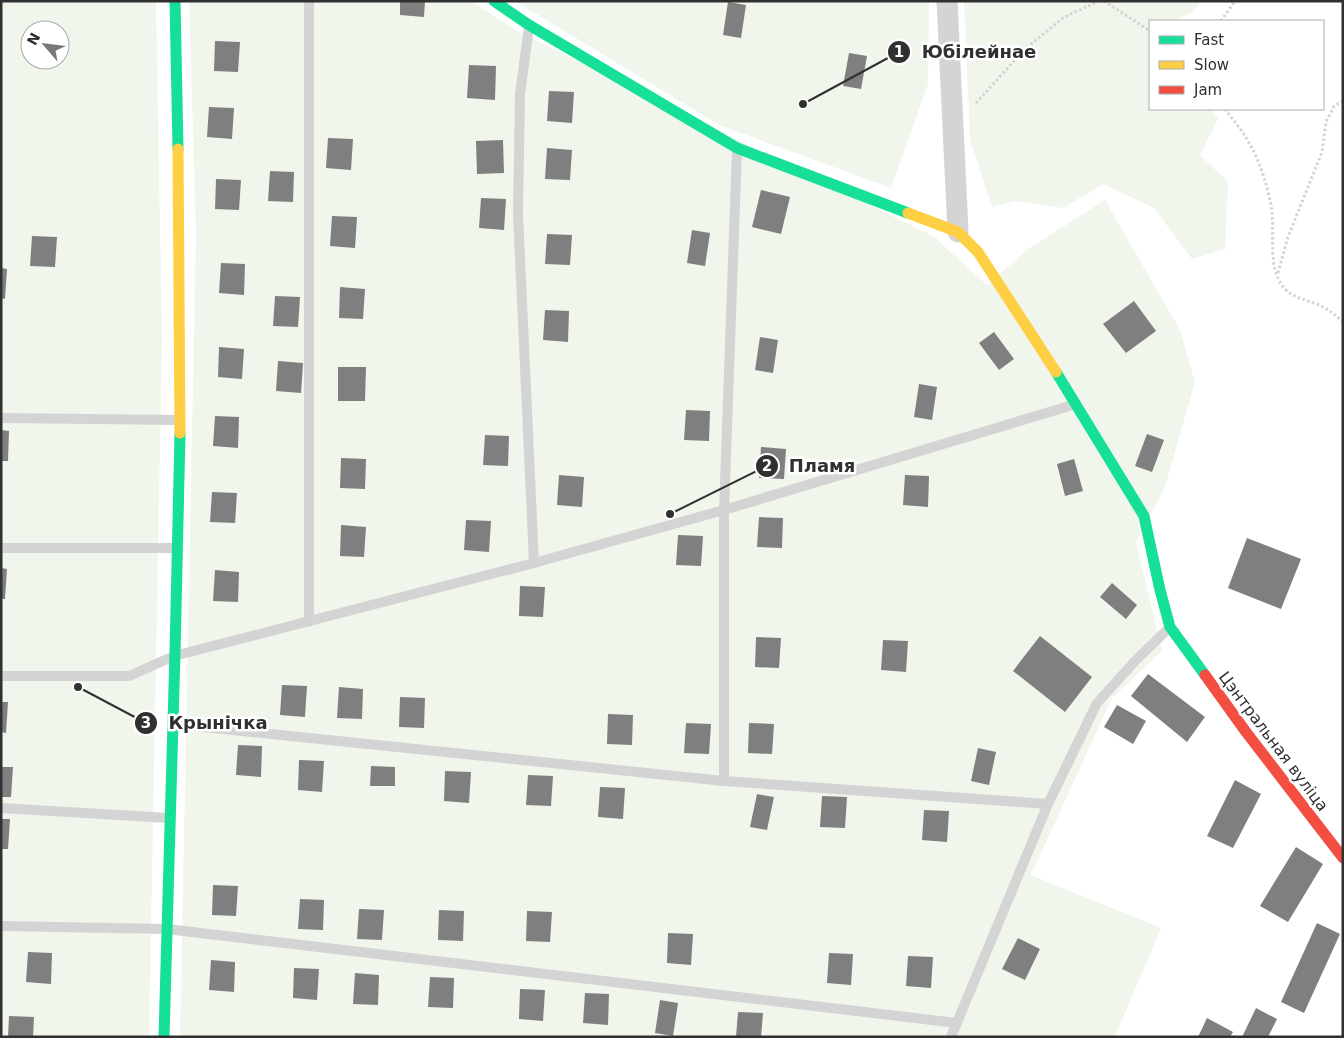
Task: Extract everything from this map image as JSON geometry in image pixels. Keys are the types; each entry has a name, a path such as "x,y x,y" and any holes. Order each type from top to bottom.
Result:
{"street":[{"path":"164,1037 174,724 180,420 176,1"},
{"path":"494,1 530,25 737,148 958,232 978,252 1076,404 1144,516 1170,628"},
{"path":"947,1 958,232"},
{"name":"Цэнтральная вуліца","path":"1170,628 1246,732 1343,858"}],"lane":[{"path":"309,1 309,622"},
{"path":"530,25 520,94 518,214 534,563"},
{"path":"724,781 724,510 737,148"},
{"path":"1,676 129,676 174,656 534,563 724,510 1076,404"},
{"path":"1,418 180,420"},
{"path":"1,548 178,548"},
{"path":"951,1037 1048,804 1098,703 1136,660 1170,628"},
{"path":"174,724 724,781 1048,804"},
{"path":"1,808 170,818"},
{"path":"1,926 167,929 957,1023"}],"path":[{"path":"954,135 976,102 1024,50 1064,17 1099,1"},
{"path":"1104,1 1149,29"},
{"path":"1222,20 1235,1"},
{"path":"1277,276 1288,237 1322,152 1326,122 1334,106 1343,100"},
{"path":"1226,110 1250,144 1264,178 1272,207 1272,246 1277,276 1284,288 1299,299 1315,303 1332,312 1343,322"}],"shaded area":[{"path":"1,1 156,1 162,337 149,1037 1,1037"},
{"path":"189,1 471,1 519,32 933,236 987,285 1028,249 1105,200 1180,330 1195,382 1165,487 1136,542 1162,651 1112,698 1031,875 1161,928 1115,1037 180,1037 196,233"},
{"path":"515,1 929,1 928,84 891,188 719,125"},
{"path":"964,1 1202,1 1186,16 1172,20 1149,20 1149,110 1213,110 1218,119 1200,155 1228,182 1225,249 1192,259 1154,208 1103,184 1063,208 1014,201 992,207 970,139"}],"building":[{"path":"400,1 425,1 424,17 400,15"},
{"path":"728,2 746,5 741,38 723,35"},
{"path":"215,41 240,42 238,72 214,71"},
{"path":"849,53 867,56 861,89 843,86"},
{"path":"469,65 496,66 495,100 467,98"},
{"path":"549,91 574,92 572,123 547,121"},
{"path":"209,107 234,108 232,139 207,137"},
{"path":"328,138 353,139 351,170 326,168"},
{"path":"503,140 504,173 477,174 476,141"},
{"path":"547,148 572,150 570,180 545,179"},
{"path":"270,171 294,172 293,202 268,201"},
{"path":"216,179 241,180 239,210 215,209"},
{"path":"761,190 790,197 781,234 752,227"},
{"path":"481,198 506,199 504,230 479,228"},
{"path":"332,216 357,217 355,248 330,246"},
{"path":"692,230 710,233 705,266 687,263"},
{"path":"547,234 572,235 570,265 545,264"},
{"path":"32,236 57,237 55,267 30,266"},
{"path":"221,263 245,264 244,295 219,293"},
{"path":"1,268 7,269 5,299 1,298"},
{"path":"340,287 365,289 363,319 339,318"},
{"path":"275,296 300,297 298,327 273,326"},
{"path":"1134,301 1156,331 1126,353 1103,324"},
{"path":"545,310 569,311 568,342 543,340"},
{"path":"994,332 1014,359 999,370 979,343"},
{"path":"760,337 778,340 773,373 755,370"},
{"path":"219,347 244,349 242,379 218,377"},
{"path":"278,361 303,363 301,393 276,391"},
{"path":"338,367 366,367 365,401 338,401"},
{"path":"919,384 937,387 932,420 914,417"},
{"path":"686,410 710,411 709,441 684,440"},
{"path":"215,416 239,417 238,448 213,446"},
{"path":"1,430 9,431 8,461 1,461"},
{"path":"1147,434 1164,440 1152,472 1135,466"},
{"path":"485,435 509,436 508,466 483,465"},
{"path":"761,447 786,449 784,479 759,478"},
{"path":"341,458 366,459 365,489 340,488"},
{"path":"1074,459 1083,491 1065,496 1057,464"},
{"path":"559,475 584,477 582,507 557,505"},
{"path":"905,475 929,476 928,507 903,505"},
{"path":"212,492 237,493 235,523 210,522"},
{"path":"759,517 783,518 782,548 757,547"},
{"path":"466,520 491,521 489,552 464,550"},
{"path":"341,525 366,527 364,557 340,556"},
{"path":"678,535 703,536 701,566 676,565"},
{"path":"1247,538 1301,559 1281,609 1228,588"},
{"path":"1,568 7,569 5,599 1,599"},
{"path":"215,570 239,572 238,602 213,601"},
{"path":"1112,583 1137,605 1126,619 1100,597"},
{"path":"520,586 545,587 543,617 519,616"},
{"path":"1040,636 1092,677 1065,712 1013,671"},
{"path":"756,637 781,638 779,668 755,667"},
{"path":"883,640 908,641 906,672 881,670"},
{"path":"1148,674 1205,717 1187,742 1131,696"},
{"path":"282,685 307,686 305,717 280,715"},
{"path":"339,687 363,689 362,719 337,718"},
{"path":"400,697 425,698 424,728 399,727"},
{"path":"1,702 8,702 6,733 1,732"},
{"path":"1117,705 1146,721 1133,744 1104,727"},
{"path":"608,714 633,715 632,745 607,744"},
{"path":"686,723 711,724 709,754 684,753"},
{"path":"749,723 774,724 772,754 748,753"},
{"path":"238,745 262,746 261,777 236,775"},
{"path":"978,748 996,752 989,785 971,781"},
{"path":"299,760 324,761 322,792 298,790"},
{"path":"371,766 395,767 395,786 370,786"},
{"path":"1,767 13,767 11,797 1,797"},
{"path":"445,771 471,772 469,803 444,801"},
{"path":"528,775 553,776 551,806 526,805"},
{"path":"1235,780 1261,794 1233,848 1207,836"},
{"path":"600,787 625,788 623,819 598,817"},
{"path":"757,794 774,797 767,830 750,827"},
{"path":"822,796 847,797 845,828 820,827"},
{"path":"924,810 949,811 947,842 922,840"},
{"path":"1,819 10,819 8,849 1,849"},
{"path":"1296,847 1323,864 1288,922 1260,906"},
{"path":"213,885 238,886 236,916 212,915"},
{"path":"300,899 324,900 323,930 298,929"},
{"path":"359,909 384,910 382,940 357,939"},
{"path":"439,910 464,911 463,941 438,940"},
{"path":"527,911 552,912 550,942 526,941"},
{"path":"1317,923 1340,934 1304,1013 1281,1002"},
{"path":"668,933 693,934 691,965 667,963"},
{"path":"1018,938 1040,949 1025,980 1002,969"},
{"path":"28,952 52,953 51,984 26,982"},
{"path":"829,953 853,954 851,985 827,983"},
{"path":"908,956 933,957 931,988 906,986"},
{"path":"211,960 235,962 234,992 209,990"},
{"path":"294,968 319,969 317,1000 293,998"},
{"path":"355,973 379,975 378,1005 353,1004"},
{"path":"430,977 454,978 453,1008 428,1007"},
{"path":"520,989 545,990 543,1021 519,1019"},
{"path":"585,993 609,994 608,1025 583,1023"},
{"path":"660,1000 678,1003 673,1036 655,1033"},
{"path":"1256,1008 1277,1019 1268,1037 1242,1037"},
{"path":"738,1012 763,1013 761,1037 736,1037"},
{"path":"9,1016 34,1017 33,1037 8,1037"},
{"path":"1207,1018 1233,1032 1230,1037 1198,1037"}],"traffic: fast":[{"path":"175,1 178,149"},
{"path":"494,1 529,25 737,148 908,213"},
{"path":"1056,372 1144,516 1170,627 1205,675"},
{"path":"164,1037 180,433"}],"traffic: slow":[{"path":"178,149 180,433"},
{"path":"908,213 958,232 978,252 1056,372"}],"traffic: jam":[{"path":"1205,675 1246,732 1343,858"}],"place":[{"name":"Юбілейнае","path":"803,104"},
{"name":"Пламя","path":"670,514"},
{"name":"Крынічка","path":"78,687"}]}
